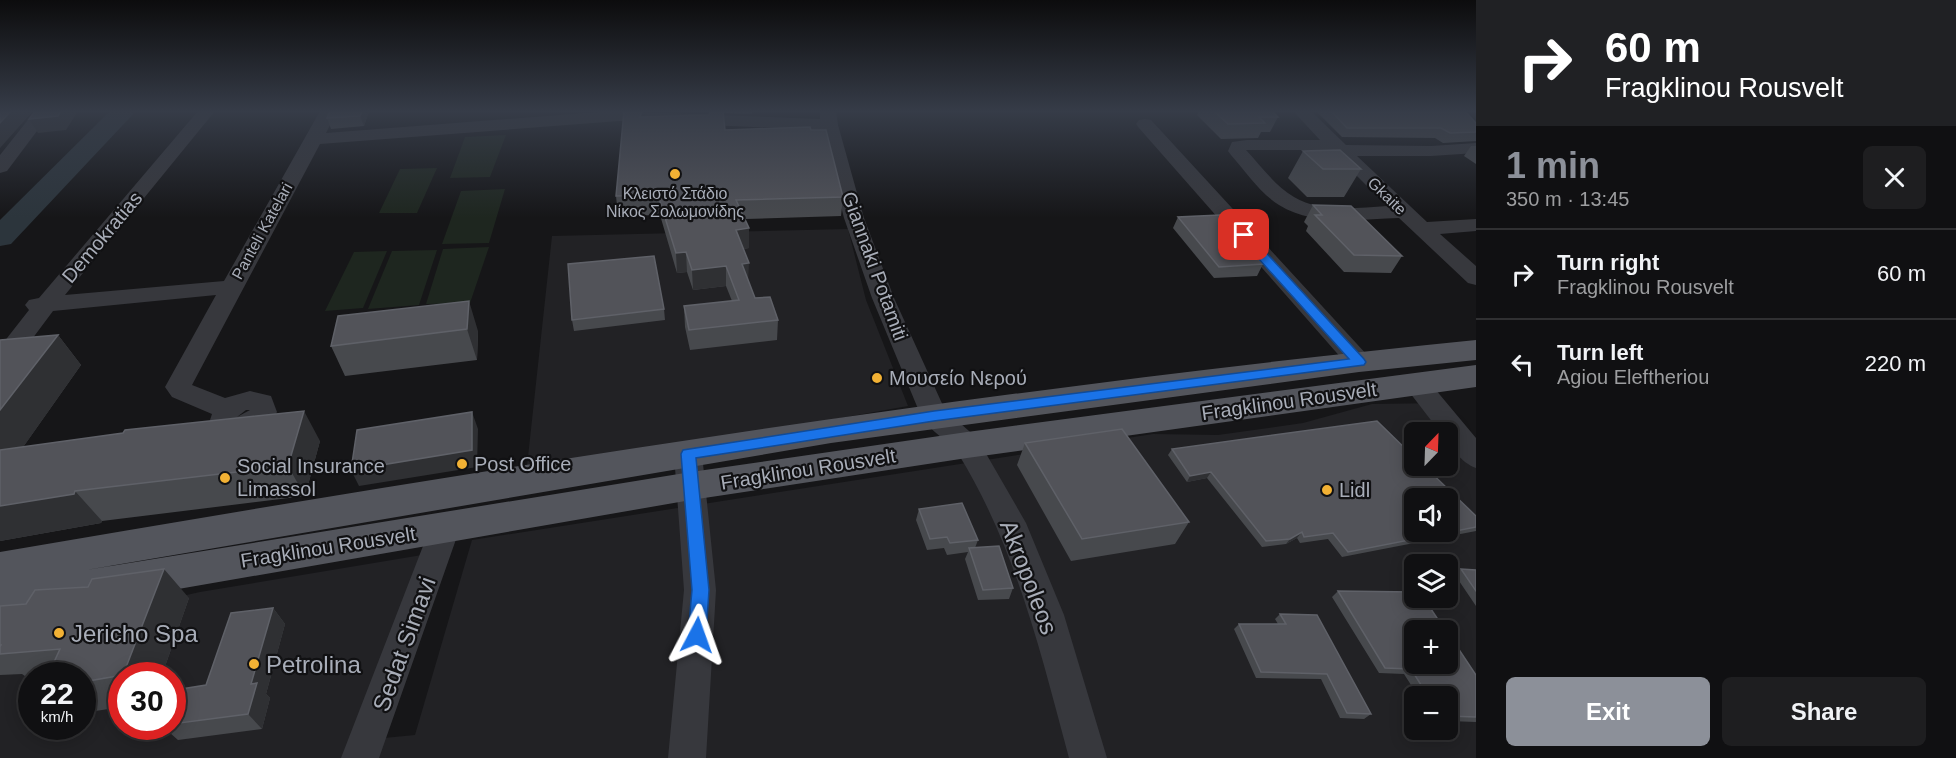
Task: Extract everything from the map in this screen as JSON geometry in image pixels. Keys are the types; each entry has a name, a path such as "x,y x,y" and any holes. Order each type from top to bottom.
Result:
{"main road":[{"name":"Fragklinou Rousvelt","path":"0,602 444,528 934,416 1359,362 1476,350"},
{"name":"Fragklinou Rousvelt","path":"0,569 208,532 690,470 967,444 1476,376"}],"street":[{"path":"0,168 17,146"},
{"name":"Demokratias","path":"0,336 163,146"},
{"name":"Demokratias","path":"0,364 178,146"},
{"name":"Panteli Katelari","path":"228,410 189,395 178,387 309,146"},
{"name":"Giannaki Potamiti","path":"836,146 858,228 884,298 934,416"},
{"path":"1165,146 1359,362"},
{"path":"1238,146 1237,152 1284,200 1298,208 1316,212 1404,212"},
{"path":"1246,146 1340,151 1428,159 1431,151 1476,148"},
{"name":"Gkaite","path":"1335,146 1476,278"},
{"path":"1422,229 1476,225"},
{"name":"Panteli Katelari","path":"21,311 48,303 140,297 231,287"},
{"path":"1416,383 1476,457"},
{"name":"Akropoleos","path":"934,416 967,444 1011,523 1047,615 1088,758"},
{"path":"687,758 700,590 690,470"},
{"name":"Sedat Simavi","path":"360,758 416,611 444,528"}],"shaded area":[{"path":"462,146 502,146 490,177 450,178"},
{"path":"437,168 417,213 379,213 400,169"},
{"path":"505,189 489,243 442,244 461,191"},
{"path":"848,229 866,300 908,406 527,466 552,236"},
{"path":"489,247 470,303 426,304 443,249"},
{"path":"437,250 419,305 368,309 392,251"},
{"path":"387,251 363,308 325,311 354,252"},
{"path":"1446,403 1476,441 1476,758 0,758 0,637 200,592 422,555 353,741 415,735 472,540 1153,434 1218,435 1303,423 1372,404"}],"building":[{"path":"621,146 830,146 843,197 736,200 749,228 736,230 749,263 742,264 755,298 770,297 778,320 689,330 684,306 739,300 726,266 692,270 686,252 676,253 658,195 616,196"},
{"path":"1340,150 1361,169 1323,169 1303,151"},
{"path":"1313,205 1351,206 1402,256 1354,255 1315,215 1322,215"},
{"path":"1220,215 1263,264 1219,267 1178,217"},
{"path":"654,256 664,309 572,320 568,264"},
{"path":"469,301 467,329 331,346 338,316"},
{"path":"58,335 0,410 0,340"},
{"path":"304,411 288,466 75,491 74,494 0,506 0,450 123,433 125,430"},
{"path":"472,412 472,450 351,470 357,430"},
{"name":"Lidl","path":"1377,421 1404,447 1404,476 1434,476 1447,488 1404,488 1404,541 1348,552 1333,533 1304,537 1302,532 1290,539 1266,541 1211,472 1190,476 1172,449"},
{"path":"1122,429 1189,522 1082,539 1025,443"},
{"name":"Lidl","path":"1458,499 1476,516 1476,527 1458,531"},
{"path":"962,503 978,540 950,543 947,537 930,539 919,509"},
{"path":"999,546 1013,588 983,590 969,548"},
{"path":"164,569 128,662 108,662 108,678 96,680 96,662 54,662 60,649 0,654 0,606 26,604 35,590 88,587 92,579"},
{"path":"1461,569 1476,570 1476,591"},
{"path":"1338,591 1404,592 1404,608 1430,608 1438,620 1404,620 1404,669 1385,668"},
{"path":"273,608 251,684 257,683 248,714 186,722 186,688 206,685 231,613"},
{"path":"1280,614 1317,615 1371,714 1347,713 1327,674 1261,672 1239,624 1286,624"},
{"path":"1458,648 1476,675 1476,717 1458,716 1458,686 1422,686 1414,674 1458,674"}],"waterway":[{"path":"0,237 89,146"}],"place":[{"name":"Κλειστό Στάδιο Νίκος Σολωμονίδης","path":"675,174"},
{"name":"Μουσείο Νερού","path":"877,378"},
{"name":"Post Office","path":"462,464"},
{"name":"Social Insurance Limassol","path":"225,478"},
{"name":"Lidl","path":"1327,490"},
{"name":"Jericho Spa","path":"59,633"},
{"name":"Petrolina","path":"254,664"}],"route":[{"path":"697,635 700,590 688,454 934,416 1359,362 1244,235"}]}
